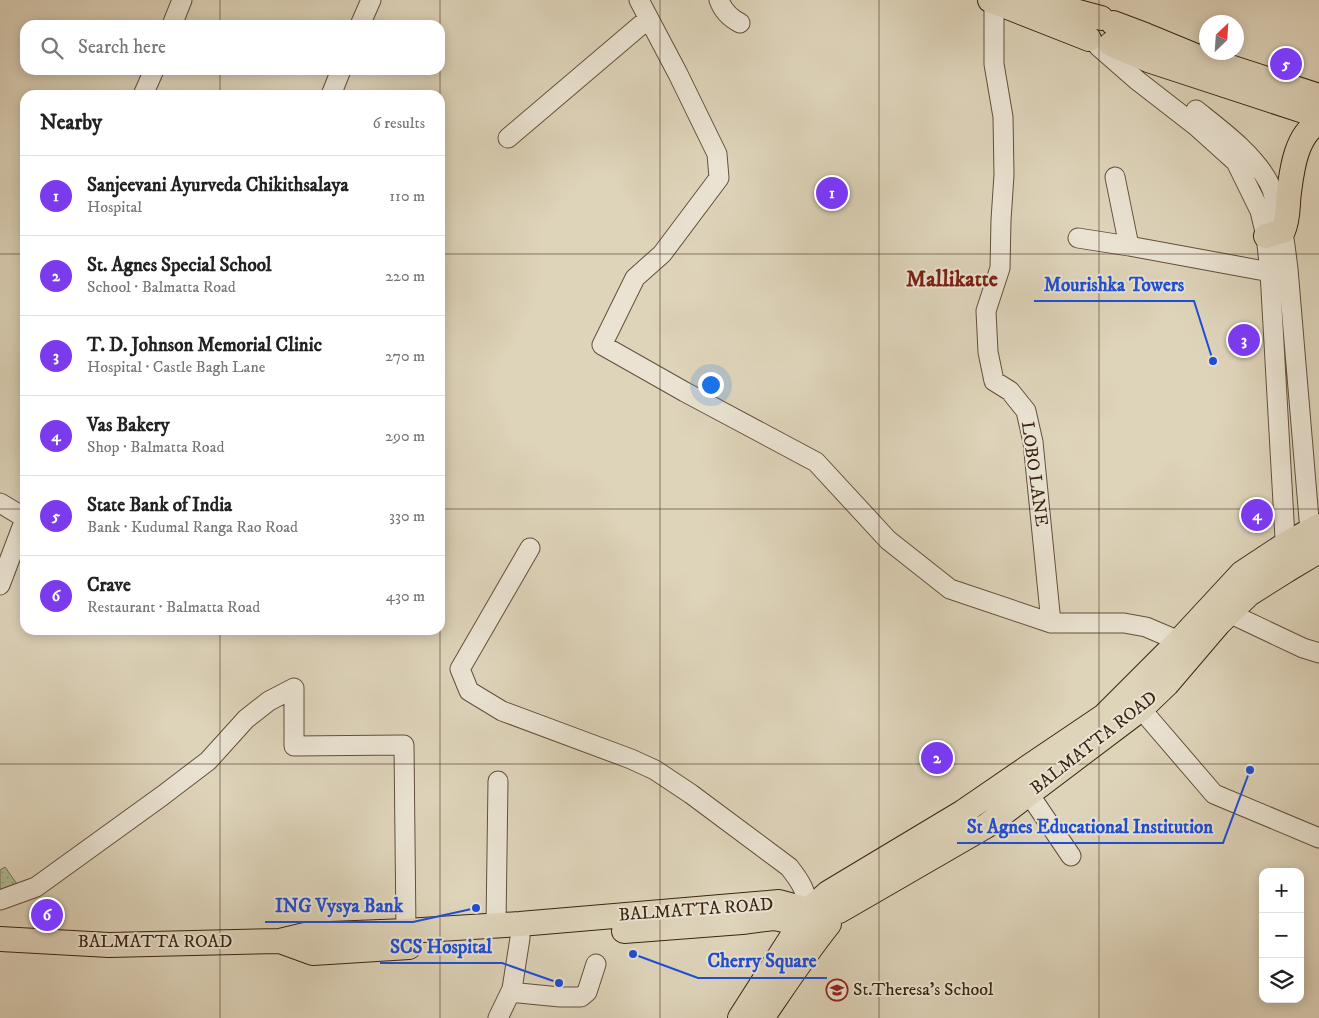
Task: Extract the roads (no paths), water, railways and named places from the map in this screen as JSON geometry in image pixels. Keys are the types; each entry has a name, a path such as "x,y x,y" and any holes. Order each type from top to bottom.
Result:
{"main road":[{"path":"1033,0 1101,33 1148,60 1319,116"},
{"path":"992,1 1101,33 1145,35 1196,56 1319,96"},
{"path":"1274,234 1287,221 1289,193 1297,153 1310,129 1319,122"},
{"path":"740,1018 809,924 828,893 963,812 1104,716 1242,573 1286,544 1315,541"},
{"name":"BALMATTA ROAD","path":"280,941 313,953 779,902 809,924 839,911 986,826 1029,794 1141,709 1167,684 1229,613 1249,594 1287,570 1315,541"},
{"path":"769,1015 809,948 809,924"},
{"name":"BALMATTA ROAD","path":"0,939 109,945 280,941 305,936 496,926 520,931"}],"street":[{"path":"174,20 182,0"},
{"path":"362,20 371,0"},
{"path":"639,0 717,154 719,178 662,254 635,278 602,345 816,462 888,540 950,589 1051,623 1124,623 1146,627 1179,640"},
{"path":"719,0 726,13 740,23"},
{"path":"1068,0 1101,33 1242,149 1270,183 1278,208 1270,272 1287,570"},
{"name":"LOBO LANE","path":"992,1 994,64 1003,117 1004,175 1000,268 986,311 988,352 994,381 1010,391 1026,411 1033,442 1051,623"},
{"path":"508,138 648,18"},
{"path":"146,90 152,75"},
{"path":"333,90 339,75"},
{"path":"1115,178 1129,246"},
{"path":"1274,234 1288,269 1315,541"},
{"path":"1078,238 1270,272"},
{"path":"0,503 20,515"},
{"path":"0,585 20,531"},
{"path":"530,548 460,669 469,691 502,711 631,759 655,770 691,794 789,867 801,881 807,896 809,924"},
{"path":"1229,613 1303,648 1319,653"},
{"path":"0,900 36,887 52,876 208,761 246,719 269,701 294,688 294,746 404,745 406,931"},
{"path":"1141,709 1214,794 1319,838"},
{"path":"496,926 498,781"},
{"path":"1029,794 1071,856"},
{"path":"498,1018 512,989 520,931"},
{"path":"512,989 519,993 581,997 587,992 596,964"}],"place":[{"name":"State Bank of India","path":"1286,64"},
{"name":"Sanjeevani Ayurveda Chikithsalaya","path":"832,193"},
{"name":"T. D. Johnson Memorial Clinic","path":"1244,340"},
{"name":"Mourishka Towers","path":"1213,361"},
{"name":"Vas Bakery","path":"1257,515"},
{"name":"St. Agnes Special School","path":"937,758"},
{"name":"St Agnes Educational Institution","path":"1250,770"},
{"name":"ING Vysya Bank","path":"476,908"},
{"name":"Crave","path":"47,915"},
{"name":"Cherry Square","path":"633,954"},
{"name":"SCS Hospital","path":"559,983"},
{"name":"St.Theresa's School","path":"837,990"}],"district":[{"name":"Mallikatte","path":"952,279"}]}
